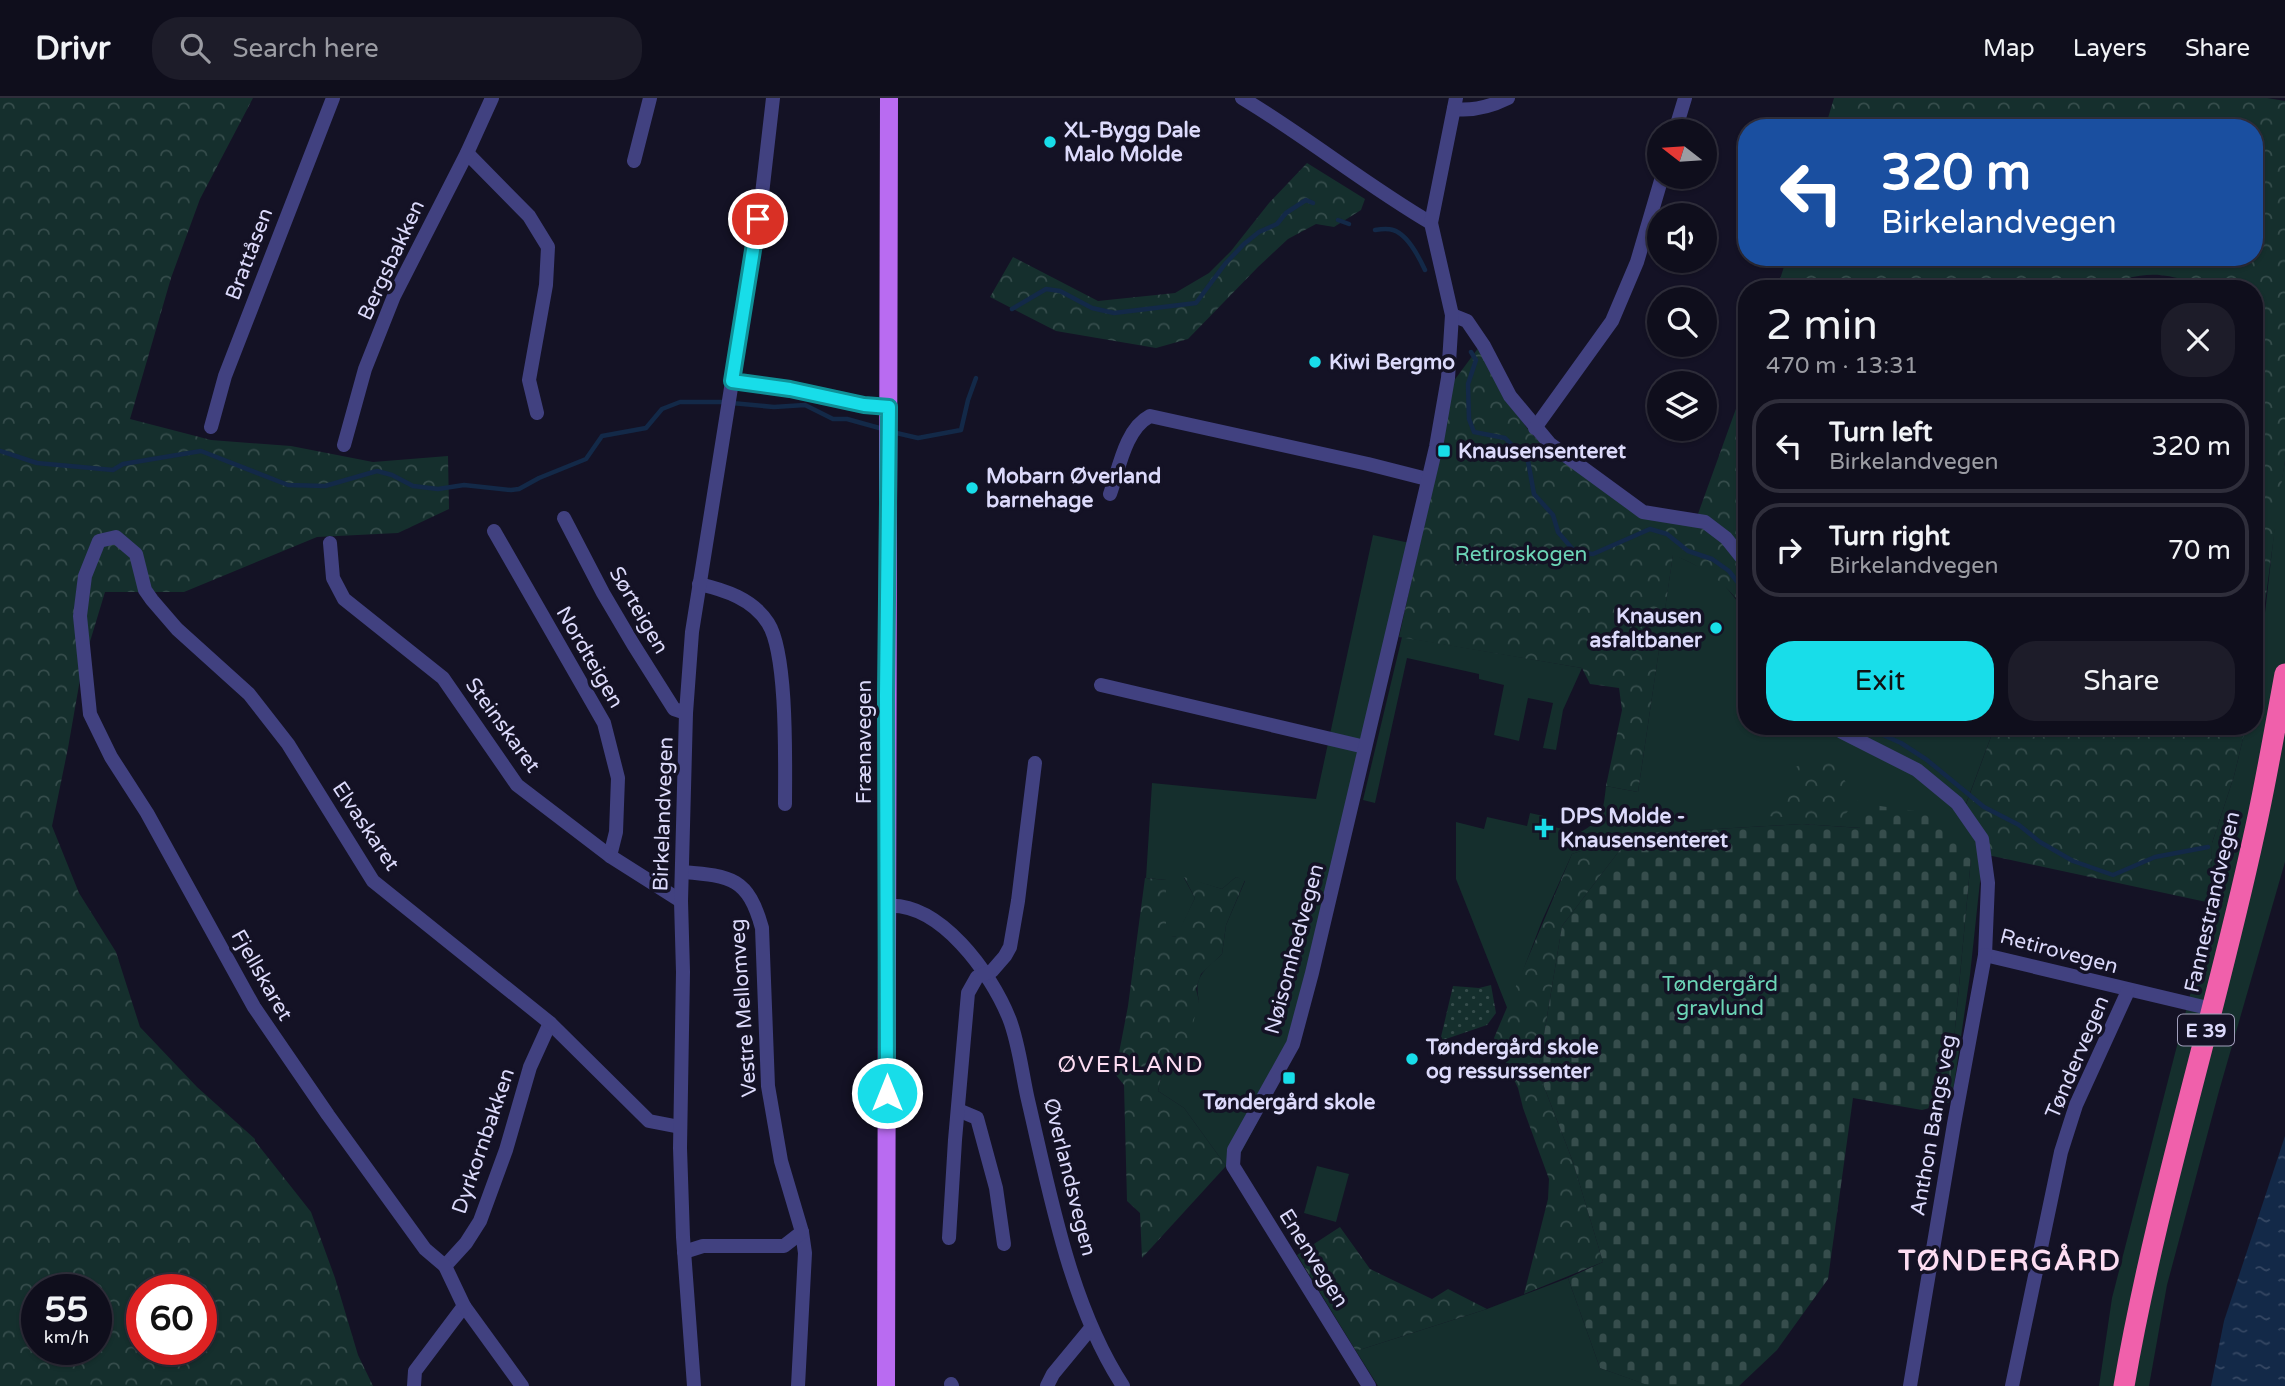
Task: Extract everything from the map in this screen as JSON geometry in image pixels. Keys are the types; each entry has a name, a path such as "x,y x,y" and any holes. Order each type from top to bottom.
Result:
{"highway":[{"name":"Fannestrandvegen","path":"2124,1386 2137,1307 2165,1184 2254,837 2285,674"}],"main road":[{"name":"Frænavegen","path":"886,1386 889,98"}],"street":[{"name":"Brattåsen","path":"211,426 225,376 333,98"},
{"name":"Bergsbakken","path":"344,445 365,369 394,296 492,98"},
{"path":"634,162 650,98"},
{"name":"Birkelandvegen","path":"694,1386 684,1252 680,1127 683,972 681,901 686,713 692,632 768,152 773,98"},
{"path":"1242,98 1431,223"},
{"path":"1455,103 1462,110 1494,104 1508,98"},
{"path":"1679,119 1685,98"},
{"name":"Nøisomhedvegen","path":"1234,1150 1293,1044 1436,447 1448,378 1452,315 1431,223 1455,103"},
{"path":"467,153 529,216 548,247 546,285 529,380 537,413"},
{"path":"1535,428 1612,321 1637,262 1658,189"},
{"path":"1452,315 1467,321 1485,346 1510,396 1550,444 1643,512 1704,522 1726,538 1738,553"},
{"path":"732,381 790,389 864,405 889,407"},
{"path":"1110,494 1132,434 1139,423 1150,416 1427,479"},
{"name":"Sørteigen","path":"564,518 633,644 674,709 686,713"},
{"name":"Nordteigen","path":"494,531 604,723 618,778 616,832 610,856"},
{"name":"Elvaskaret","path":"99,541 116,537 136,554 145,590 152,600 177,629 249,694 288,744 373,881 551,1023 649,1121 680,1127"},
{"name":"Fjellskaret","path":"99,541 85,576 80,616 90,714 111,757 147,813 254,1007 425,1249 445,1266 464,1306 522,1386"},
{"name":"Steinskaret","path":"330,544 333,578 344,599 443,678 517,785 610,856 681,901"},
{"path":"699,584 726,590 748,603 769,623 779,653 785,740 785,804"},
{"path":"1101,685 1366,747"},
{"name":"Retirovegen","path":"1848,735 1917,770 1957,803 1982,839 1988,883 1985,955 2212,1009"},
{"path":"949,1238 968,993 977,977 986,975 1005,956 1013,934 1035,763"},
{"name":"Vestre Mellomveg","path":"683,872 721,876 737,883 749,892 762,928 768,1086 781,1161 802,1232 805,1253 798,1386"},
{"name":"Øverlandsvegen","path":"887,906 912,907 951,932 986,975 1009,1018 1074,1279 1091,1328 1123,1386"},
{"name":"Anthon Bangs veg","path":"1910,1386 1985,955"},
{"name":"Tøndervegen","path":"2012,1386 2061,1152 2076,1105 2128,991"},
{"name":"Dyrkornbakken","path":"445,1266 466,1243 480,1221 506,1150 530,1067 551,1023"},
{"path":"958,1110 977,1118 996,1188 1004,1244"},
{"name":"Enenvegen","path":"1234,1150 1233,1166 1370,1386"},
{"path":"684,1252 703,1246 784,1246 802,1232"},
{"path":"414,1386 415,1371 464,1306"},
{"path":"1047,1386 1052,1374 1091,1328"}],"green space":[{"path":"0,98 253,98 200,199 171,278 130,419 211,440 291,446 373,462 448,456 449,509 398,533 317,537 184,592 105,592 82,668 52,826 79,893 116,952 140,1027 197,1087 255,1139 311,1212 335,1278 358,1355 373,1386 0,1386"},
{"path":"1834,98 2267,98 2285,101 2285,461 2263,615 2263,280 2185,280 2152,275 2124,280 1780,280 1784,266 2263,266 2263,119 1828,119"},
{"path":"1307,163 1365,199 1361,210 1334,227 1316,224 1288,239 1188,339 1156,348 1056,331 990,297 1013,257 1098,301 1175,293 1209,273"},
{"name":"Retiroskogen","path":"1479,347 1504,398 1546,448 1642,517 1694,525 1738,403 1738,602 1714,578 1673,555 1638,792 1606,786 1622,710 1619,688 1590,684 1582,668 1399,637 1453,382"},
{"path":"2285,461 2285,862 2167,1285 2149,1386 2099,1386 2112,1298 2206,933 2211,903 2212,843 2234,776 2244,735 2263,735 2263,628"},
{"path":"1373,535 1419,545 1398,637 1298,1046 1238,1158 1226,1166 1184,1108 1158,1091 1165,1060 1199,1001 1199,979 1222,954 1226,925 1245,881 1236,877 1222,889 1184,878 1195,898 1177,937 1166,936 1166,880 1146,878 1152,783 1316,799"},
{"path":"1673,554 1712,573 1738,602 1738,735 1992,735 1961,817 1983,854 1970,975 1952,1099 1948,1103 1971,858 1861,828 1802,824 1632,834 1572,854 1542,921 1508,1010 1456,879 1456,822 1484,829 1487,817 1527,826 1530,813 1548,817 1546,825 1579,833 1593,824 1600,814 1606,786 1638,792"},
{"path":"1402,637 1582,668 1563,710 1556,750 1543,748 1553,703 1528,698 1519,741 1494,735 1504,685 1479,679 1479,674 1407,658 1375,803 1363,800"},
{"path":"1992,735 2244,735 2234,776 2212,843 2211,903 1983,854 1961,818"},
{"path":"1828,756 1858,800 1840,820 1765,816 1764,807 1777,795 1795,767"},
{"name":"Tøndergård gravlund","path":"1866,804 1929,813 1971,858 1948,1103 1922,1110 1853,1098 1828,1279 1777,1350 1739,1386 1650,1386 1600,1368 1568,1278 1603,1262 1573,1162 1538,1071 1562,926 1632,834 1802,824 1860,828"},
{"path":"1632,834 1562,926 1538,1071 1573,1162 1603,1262 1524,1294 1548,1199 1549,1179 1518,1088 1494,1038 1572,854"},
{"path":"1184,877 1222,889 1236,877 1245,880 1226,925 1222,954 1201,974 1196,989 1199,1001 1185,1054 1165,1060 1158,1091 1184,1108 1226,1166 1142,1258 1140,1213 1127,1201 1124,1085 1115,1074 1128,1006 1145,878 1166,880 1166,935 1176,937 1195,898"},
{"path":"1491,985 1496,1013 1487,1025 1440,1041 1453,986 1479,988"},
{"path":"1317,1166 1349,1174 1336,1222 1304,1213"},
{"path":"1340,1227 1370,1269 1432,1299 1448,1289 1487,1309 1356,1351 1297,1255"},
{"path":"1568,1278 1600,1368 1651,1386 1378,1386 1356,1351 1487,1309"}],"water":[{"path":"2285,1136 2285,1386 2211,1386 2224,1321"}],"waterway":[{"path":"1012,309 1046,289 1060,291 1092,308 1114,313 1196,303 1225,264 1244,244 1259,232 1277,224 1286,213 1306,200 1313,203"},
{"path":"1338,220 1349,224"},
{"path":"1375,230 1391,229 1398,232 1408,241 1425,270"},
{"path":"1471,352 1476,360 1468,384 1469,419 1474,432 1505,438 1528,461 1534,494 1553,515 1558,532 1575,552 1593,554 1650,529 1667,534 1688,551 1712,559 1729,571 1738,583"},
{"path":"892,432 918,438 961,430 976,378"},
{"path":"0,451 37,463 113,470 123,464 201,451 288,485 325,486 377,471 413,486 438,489 464,485 511,490 519,489 586,459 602,436 646,428 662,409 680,402 721,402 774,407 805,405 833,419 847,419 883,429"},
{"path":"1883,735 1927,760 1984,807 2019,825 2040,842 2073,861 2113,875 2155,857 2208,847"}],"place":[{"name":"XL-Bygg Dale Malo Molde","path":"1050,142"},
{"name":"Kiwi Bergmo","path":"1315,362"},
{"name":"Knausensenteret","path":"1444,451"},
{"name":"Mobarn Øverland barnehage","path":"972,488"},
{"name":"Knausen asfaltbaner","path":"1716,628"},
{"name":"DPS Molde - Knausensenteret","path":"1544,828"},
{"name":"Tøndergård skole og ressurssenter","path":"1412,1059"},
{"name":"Tøndergård skole","path":"1289,1078"}],"district":[{"name":"ØVERLAND","path":"1131,1064"},
{"name":"TØNDERGÅRD","path":"2010,1260"}],"route":[{"path":"758,219 732,381 790,389 864,405 889,407 886,695 887,1093"}]}
